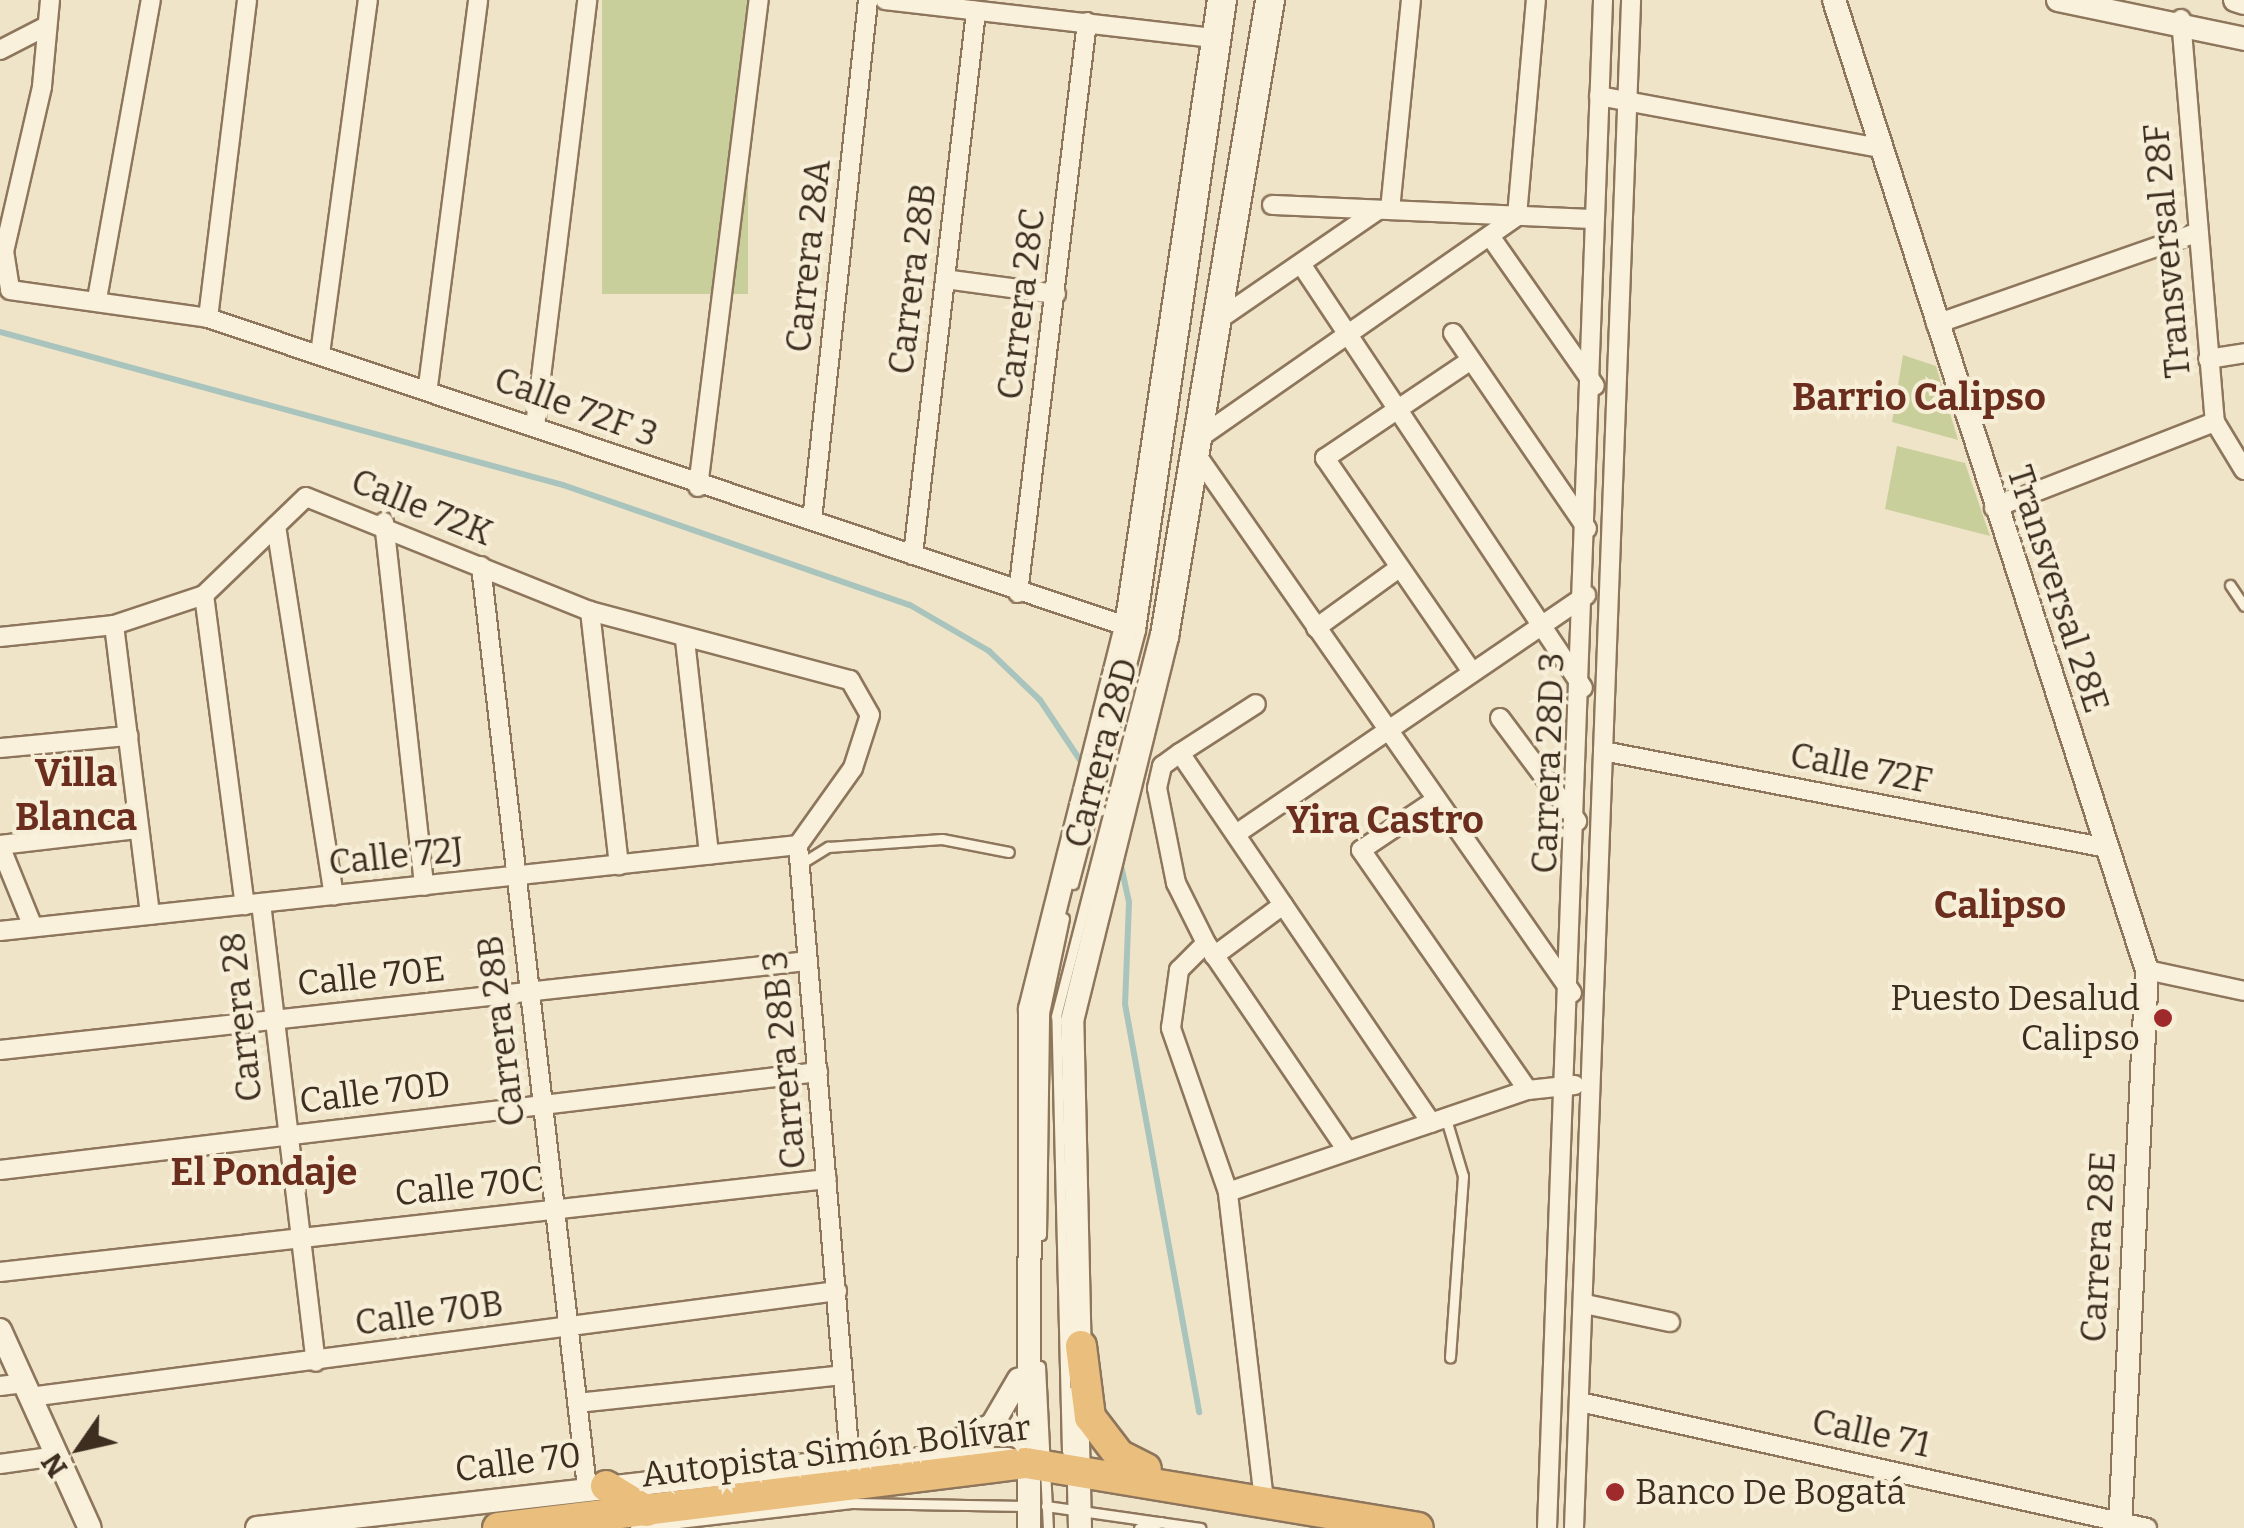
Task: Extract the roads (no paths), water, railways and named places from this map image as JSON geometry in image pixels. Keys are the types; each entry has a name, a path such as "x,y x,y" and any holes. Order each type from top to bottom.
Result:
{"highway":[{"path":"1081,1346 1085,1402 1108,1444 1132,1465 1192,1484"},
{"name":"Autopista Simón Bolívar","path":"498,1528 641,1519 1054,1463 1192,1484 1418,1528"},
{"path":"596,1487 641,1519"}],"street":[{"path":"2,278 2,245 50,0"},
{"path":"97,300 151,0"},
{"path":"208,318 247,0"},
{"path":"320,354 368,0"},
{"path":"428,386 478,0"},
{"path":"535,426 587,0"},
{"path":"698,486 758,0"},
{"name":"Carrera 28A","path":"812,520 868,0"},
{"path":"885,0 1215,38"},
{"name":"Carrera 28D","path":"1076,1512 1054,1463 1023,1346 1030,1009 1065,888 1126,626 1219,0"},
{"name":"Carrera 28D","path":"1035,1513 1054,1463 1081,1346 1072,1020 1085,944 1133,752 1198,446 1273,0"},
{"path":"1218,320 1384,210 1411,0"},
{"path":"1536,0 1517,216 1492,238 1198,446 1434,800 1573,984 1595,975"},
{"name":"Carrera 28D 3","path":"1546,1528 1573,984 1595,387 1594,220 1603,0"},
{"name":"Carrera 28D 3","path":"1574,1528 1631,0"},
{"name":"Transversal 28E","path":"1834,0 1994,508 2147,970"},
{"path":"2058,0 2180,18 2244,39"},
{"path":"2235,0 2244,2"},
{"name":"Carrera 28B","path":"913,554 976,11"},
{"name":"Transversal 28F","path":"2180,18 2215,422 2236,444 2244,470"},
{"name":"Carrera 28C","path":"1018,593 1087,22"},
{"path":"0,50 47,26"},
{"path":"1600,96 1880,148"},
{"path":"1272,204 1594,220"},
{"path":"1936,324 2198,232"},
{"path":"1492,238 1595,387"},
{"path":"1300,264 1394,412 1583,688"},
{"name":"Calle 72F 3","path":"2,278 28,297 97,300 208,318 428,386 698,486 812,520 1018,593 1126,626"},
{"path":"945,279 1056,294"},
{"path":"1453,333 1588,530"},
{"path":"2208,359 2244,353"},
{"path":"1471,360 1324,458 1472,672"},
{"path":"1994,508 2215,422"},
{"name":"Calle 72K","path":"0,636 114,626 204,595 306,497 384,522 590,611 685,640 850,680 870,715 853,768 799,855"},
{"path":"384,522 424,886"},
{"path":"276,526 334,895"},
{"name":"Carrera 28B","path":"482,566 577,1402 596,1487"},
{"path":"1316,628 1399,568"},
{"name":"Carrera 28","path":"204,595 274,1020 316,1362"},
{"path":"1236,834 1586,595"},
{"path":"590,611 619,865"},
{"path":"114,626 150,915"},
{"path":"685,640 709,855"},
{"path":"1256,704 1162,766 1157,788 1176,883 1210,949 1346,1150"},
{"path":"1500,718 1577,821"},
{"path":"0,748 128,736"},
{"name":"Calle 72F","path":"1603,752 2108,848"},
{"path":"1180,753 1283,905 1438,1120"},
{"path":"1434,800 1361,850 1528,1090"},
{"path":"33,928 0,846 139,829"},
{"name":"Calle 72J","path":"0,931 709,855 799,855"},
{"name":"Carrera 28B 3","path":"799,855 850,1460"},
{"path":"1264,1500 1228,1192 1171,1028 1180,970 1283,905"},
{"name":"Calle 70E","path":"0,1050 808,961"},
{"path":"2147,970 2244,991"},
{"name":"Carrera 28E","path":"2120,1525 2147,970"},
{"name":"Calle 70D","path":"0,1170 818,1072"},
{"path":"1228,1192 1528,1090 1591,1086"},
{"name":"Calle 70C","path":"0,1272 827,1179"},
{"name":"Calle 70B","path":"18,1388 316,1362 837,1292"},
{"path":"1585,1304 1670,1322"},
{"path":"0,1330 18,1388 90,1528"},
{"path":"924,1455 992,1425 1020,1376 1023,1346"},
{"path":"577,1402 844,1376"},
{"name":"Calle 71","path":"1580,1402 2147,1528"},
{"name":"Calle 70","path":"257,1528 850,1460 924,1455 1054,1463"},
{"path":"0,1464 56,1456"}],"lane":[{"path":"1054,1463 1044,1013 1065,888 1119,726 1206,216 1231,0"},
{"path":"1054,1463 1056,1016 1077,921 1133,752 1260,0"},
{"path":"2230,585 2244,606"},
{"path":"799,855 828,847 942,838 1008,852"},
{"path":"1438,1120 1462,1176 1450,1358"},
{"path":"641,1519 852,1503 1076,1512 1200,1528"},
{"path":"1035,1513 1048,1528"},
{"path":"1139,1528 1179,1523"}],"waterway":[{"path":"0,332 563,485 910,605 989,651 1040,700 1084,766"},
{"path":"1120,861 1129,902 1125,1004 1199,1412"}],"place":[{"name":"Puesto Desalud Calipso","path":"2163,1018"},
{"name":"Banco De Bogatá","path":"1615,1492"}],"district":[{"name":"Barrio Calipso","path":"1919,398"},
{"name":"Villa Blanca","path":"76,796"},
{"name":"Yira Castro","path":"1385,821"},
{"name":"Calipso","path":"2000,906"},
{"name":"El Pondaje","path":"264,1173"}]}
